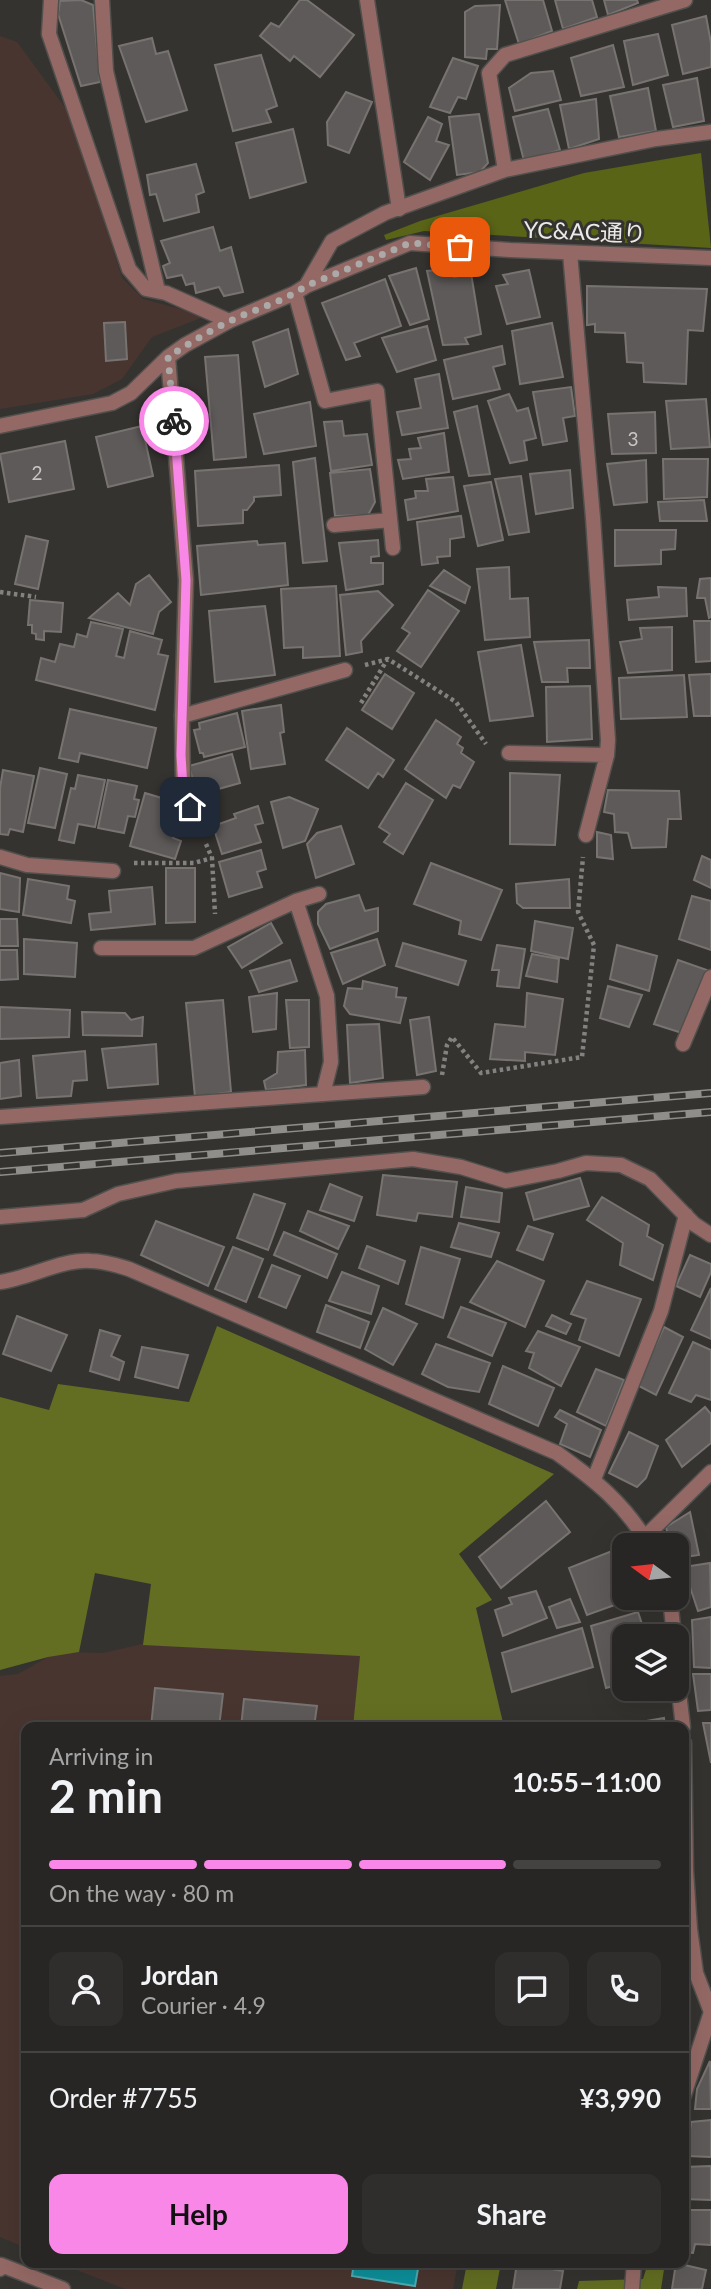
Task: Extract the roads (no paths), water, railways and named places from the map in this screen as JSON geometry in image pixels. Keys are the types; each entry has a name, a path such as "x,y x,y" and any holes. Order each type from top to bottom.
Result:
{"street":[{"path":"51,0 49,34 129,269 146,289 158,291 229,321"},
{"path":"102,0 106,71 158,291"},
{"path":"368,0 399,209"},
{"path":"505,170 489,73 505,55 685,0"},
{"path":"393,548 377,391 325,401 300,290 332,241 385,213 505,170 656,139 711,132"},
{"name":"YC&AC通り","path":"0,426 112,403 131,393 168,357 229,321 410,243 711,258"},
{"path":"570,253 600,605 608,740 607,755 586,835"},
{"path":"168,357 186,580 183,788 196,825"},
{"path":"334,525 390,520"},
{"path":"182,716 345,670"},
{"path":"509,753 607,755"},
{"path":"0,857 27,865 113,871"},
{"path":"101,948 194,948 296,901 319,894"},
{"path":"296,901 327,996 331,1062 323,1094"},
{"path":"684,1044 711,977"},
{"path":"0,1117 423,1087"},
{"path":"0,1217 83,1210 118,1194 176,1181 413,1159 461,1167 506,1181 586,1163 621,1165 650,1179 686,1215 711,1235"},
{"path":"594,1479 661,1311 686,1215"},
{"path":"0,1282 69,1263 88,1261 129,1269 557,1453 594,1479 622,1506 641,1533"},
{"path":"654,1533 711,1472"},
{"path":"680,1701 682,1722"},
{"path":"689,1914 696,1973 711,2012 689,2080"},
{"path":"0,2266 63,2289"},
{"path":"632,2289 634,2268"}],"water":[{"path":"353,2268 418,2268 415,2286 352,2276"}],"railway":[{"path":"0,1153 711,1093"},
{"path":"0,1172 711,1112"}]}
